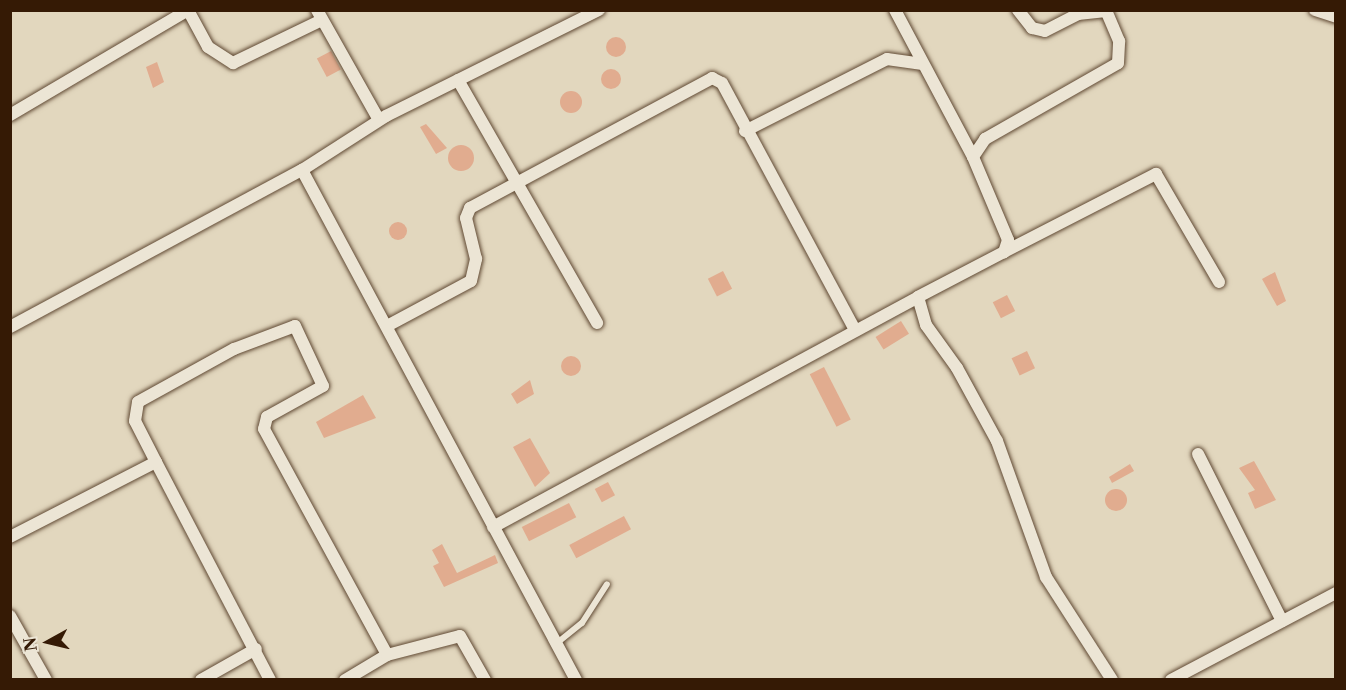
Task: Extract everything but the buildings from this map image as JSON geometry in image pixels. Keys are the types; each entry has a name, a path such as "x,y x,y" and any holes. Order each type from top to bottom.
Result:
{"street":[{"path":"10,115 188,10 208,47 233,63 319,15 378,120"},
{"path":"10,327 302,170 378,120 599,10"},
{"path":"895,10 973,157 1007,232 1004,252"},
{"path":"973,157 985,139 1118,63 1119,41 1106,11 1078,14 1046,31 1032,28 1018,10"},
{"path":"1315,10 1335,17"},
{"path":"745,131 887,59 923,64"},
{"path":"387,326 471,281 476,259 467,212 516,181 711,78 722,82 745,131 855,330"},
{"path":"458,80 597,324"},
{"path":"961,135 985,139"},
{"path":"302,170 576,680"},
{"path":"493,527 855,330 1156,174 1219,282"},
{"path":"918,297 926,325 957,368 997,441 1046,577 1112,680"},
{"path":"270,680 256,649 135,422 138,402 234,348 295,326 323,386 267,417 264,429 387,655"},
{"path":"1198,454 1282,621"},
{"path":"10,537 156,462"},
{"path":"1172,680 1335,593"},
{"path":"10,616 46,680"},
{"path":"345,680 387,655 460,636 485,680"},
{"path":"201,680 256,649"}],"lane":[{"path":"556,643 582,623 607,584"}]}
